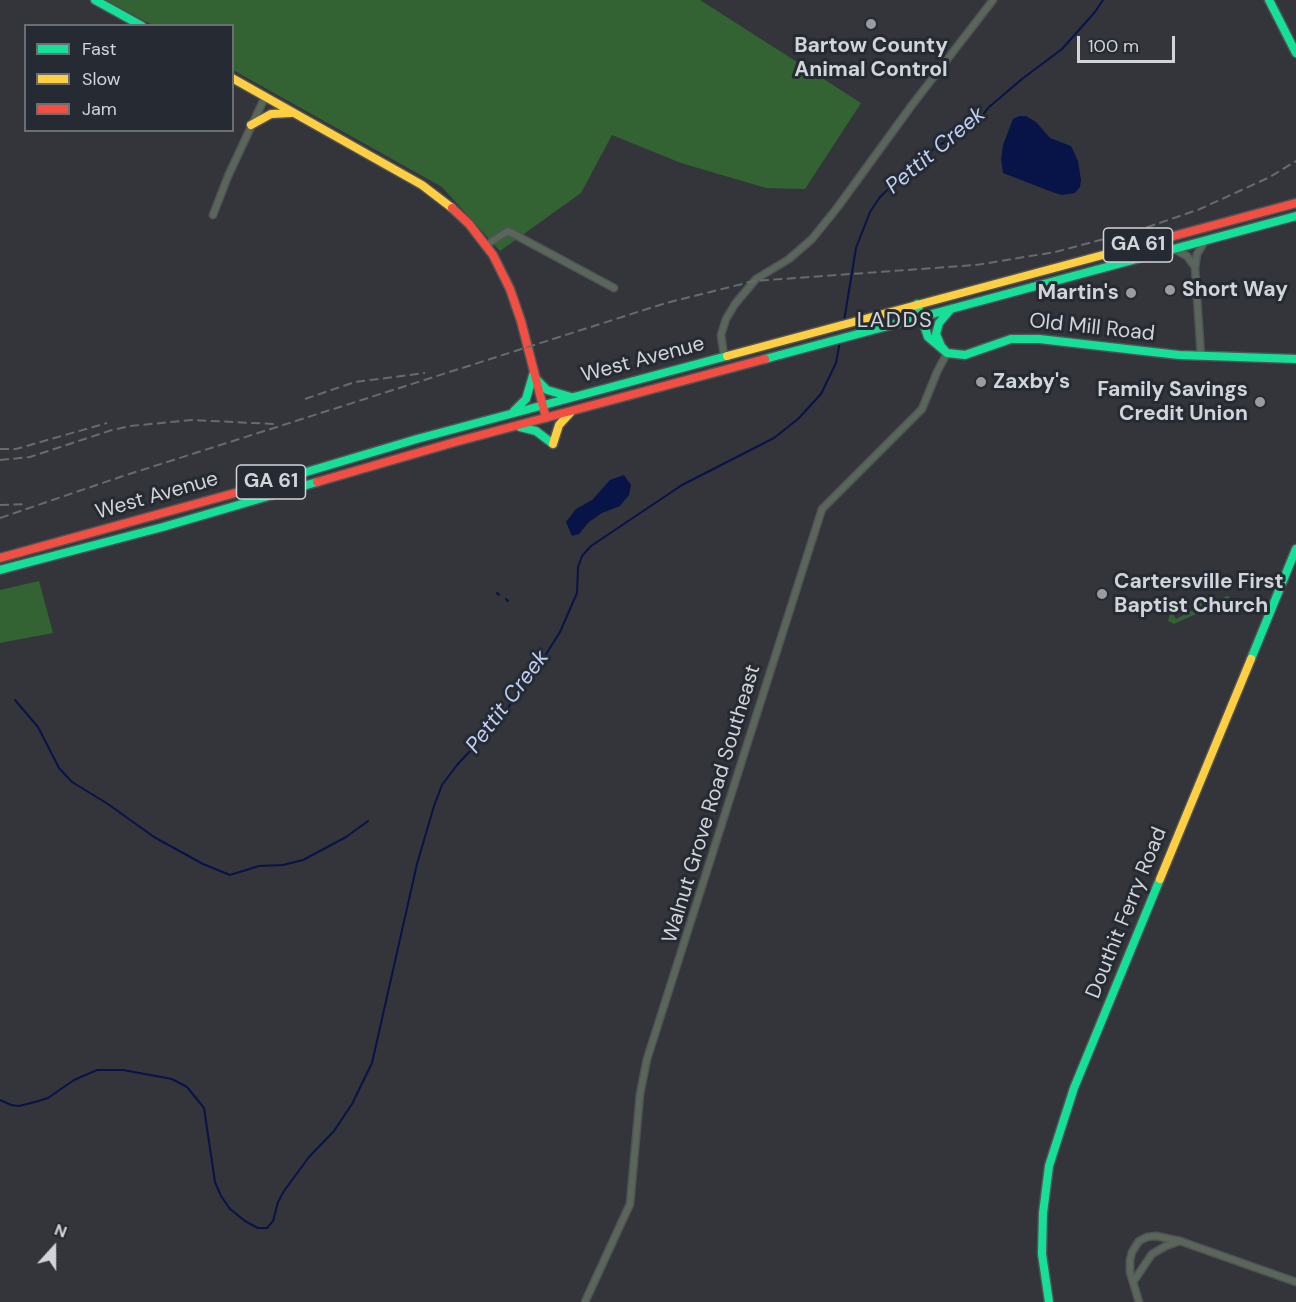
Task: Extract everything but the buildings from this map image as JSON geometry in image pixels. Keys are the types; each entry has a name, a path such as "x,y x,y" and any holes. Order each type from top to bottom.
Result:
{"main road":[{"path":"95,0 138,24"},
{"path":"1269,0 1296,47"},
{"path":"1287,33 1296,53"},
{"path":"234,79 434,193 461,216 486,245 515,300 546,418"},
{"path":"251,125 271,114 295,113"},
{"name":"West Avenue","path":"0,558 166,513 509,414 1296,202"},
{"name":"West Avenue","path":"0,570 173,524 381,462 1296,216"},
{"path":"917,304 928,337 947,353"},
{"path":"947,353 936,334 939,323 951,309"},
{"name":"Old Mill Road","path":"947,353 965,355 1011,339 1039,339 1152,353 1296,359"},
{"path":"535,375 547,390 573,397"},
{"path":"509,414 526,399 535,375"},
{"path":"512,427 522,426 536,431 553,444 559,425 574,410"},
{"name":"Douthit Ferry Road","path":"1048,1302 1042,1254 1042,1213 1049,1166 1062,1120 1296,549"}],"street":[{"path":"724,356 723,327 735,304 757,278 789,259 812,239 993,0"},
{"path":"213,215 264,97"},
{"path":"486,245 508,231 614,288"},
{"path":"1201,356 1195,268 1199,250 1205,240"},
{"path":"1174,249 1187,256 1195,268"},
{"name":"Walnut Grove Road Southeast","path":"585,1302 630,1204 640,1094 647,1059 822,510 922,409 947,353"},
{"path":"1140,1302 1130,1272 1130,1260 1139,1241 1147,1237 1156,1236 1180,1241 1296,1282"},
{"path":"1133,1282 1152,1254 1166,1245 1180,1241"}],"green space":[{"path":"106,0 700,0 861,103 805,189 766,188 681,163 612,135 581,193 500,251 442,187 234,71 234,24 150,24"},
{"path":"39,581 53,633 0,643 0,590"},
{"path":"1224,597 1230,597 1226,607 1198,613 1174,624 1168,621 1170,614 1173,614 1176,619 1199,607 1198,602 1201,602 1203,606 1223,602"}],"shaded area":[{"path":"1026,116 1036,122 1050,138 1071,146 1078,161 1081,180 1080,187 1075,193 1062,195 1003,173 1001,159 1003,145 1013,119"},
{"path":"624,475 631,485 629,495 620,506 602,513 589,522 579,534 572,536 566,522 576,509 592,500 610,480"}],"waterway":[{"name":"Pettit Creek","path":"844,321 856,248 870,212 880,197 923,156 980,119 988,108 1062,49 1103,0"},
{"name":"Pettit Creek","path":"0,1100 19,1106 48,1098 74,1080 97,1070 123,1070 172,1079 187,1087 204,1108 215,1182 221,1196 230,1209 245,1221 258,1228 267,1228 273,1221 278,1202 284,1191 309,1157 334,1131 352,1104 372,1063 417,864 442,785 457,765 498,721 538,667 560,632 577,593 578,567 582,556 591,546 682,485 774,438 798,419 821,394 836,363 840,341"},
{"path":"15,700 38,727 59,768 72,782 154,837 203,864 230,875 259,866 283,865 303,860 346,837 368,821"}],"railway":[{"path":"0,518 120,477 666,303 754,281 976,265 1055,252 1142,229 1200,209 1270,177 1296,161"},
{"path":"305,399 355,382 425,373"},
{"path":"0,460 30,457 130,426 192,420 274,424"},
{"path":"0,449 16,449 107,423"},
{"path":"0,505 26,504"}],"traffic: fast":[{"path":"95,0 138,24"},
{"path":"1269,0 1296,53"},
{"path":"765,359 1296,216"},
{"path":"917,304 928,337 947,353 965,355 1011,339 1039,339 1179,355 1296,359"},
{"path":"947,353 936,334 939,323 951,309"},
{"path":"246,490 417,439 727,356"},
{"path":"514,411 526,399 534,372"},
{"path":"536,379 547,390 571,397"},
{"path":"520,427 536,431 553,444"},
{"path":"0,570 163,527 317,482"},
{"path":"1251,659 1296,549"},
{"path":"1049,1302 1042,1254 1043,1213 1049,1166 1074,1088 1160,879"}],"traffic: slow":[{"path":"234,79 422,185 452,208"},
{"path":"251,125 271,114 291,113"},
{"path":"727,356 1155,241"},
{"path":"553,444 559,425 570,413"},
{"path":"1160,879 1251,659"}],"traffic: jam":[{"path":"1155,241 1296,203"},
{"path":"452,208 469,224 493,255 510,289 521,321 546,418"},
{"path":"317,482 455,442 765,359"},
{"path":"0,558 246,490"}],"place":[{"name":"Bartow County Animal Control","path":"871,24"},
{"name":"Short Way","path":"1170,290"},
{"name":"Martin's","path":"1131,293"},
{"name":"Zaxby's","path":"981,382"},
{"name":"Family Savings Credit Union","path":"1260,402"},
{"name":"Cartersville First Baptist Church","path":"1102,594"}],"district":[{"name":"LADDS","path":"895,321"}]}
